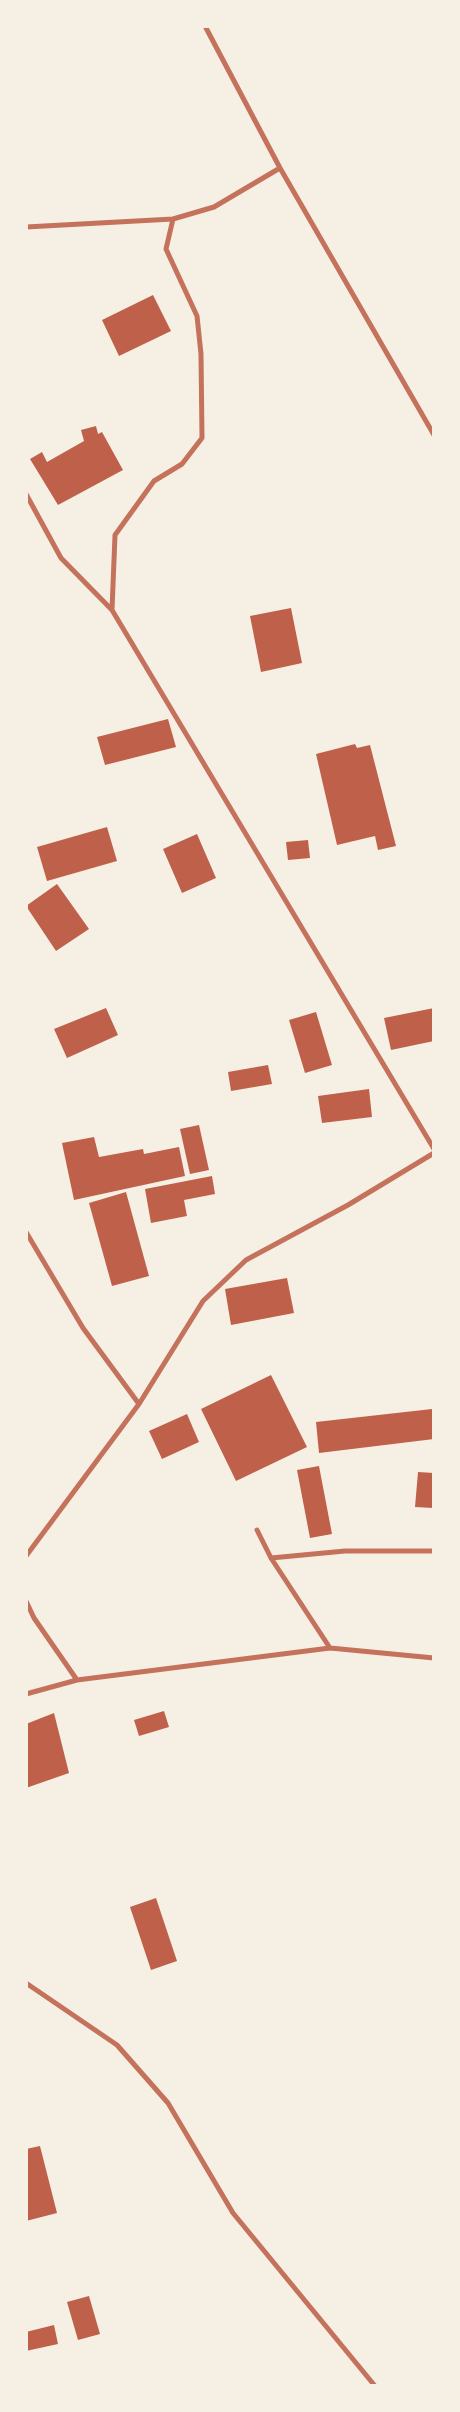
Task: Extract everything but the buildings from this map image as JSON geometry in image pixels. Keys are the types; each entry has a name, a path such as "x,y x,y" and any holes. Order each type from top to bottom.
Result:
{"street":[{"path":"205,26 280,168 434,435"},
{"path":"26,226 173,219 214,207 280,168"},
{"path":"112,610 114,535 154,481 182,464 202,438 201,354 197,316 166,249 173,219"},
{"path":"26,494 61,558 112,610 434,1149"},
{"path":"26,1556 138,1404 203,1301 246,1260 348,1205 434,1154"},
{"path":"26,1232 83,1328 138,1404"},
{"path":"257,1530 271,1558 330,1648"},
{"path":"271,1558 345,1551 434,1551"},
{"path":"26,1601 34,1618 76,1680"},
{"path":"26,1694 76,1680 330,1648 434,1658"},
{"path":"26,1983 117,2045 124,2052 168,2103 233,2213 375,2386"}]}
